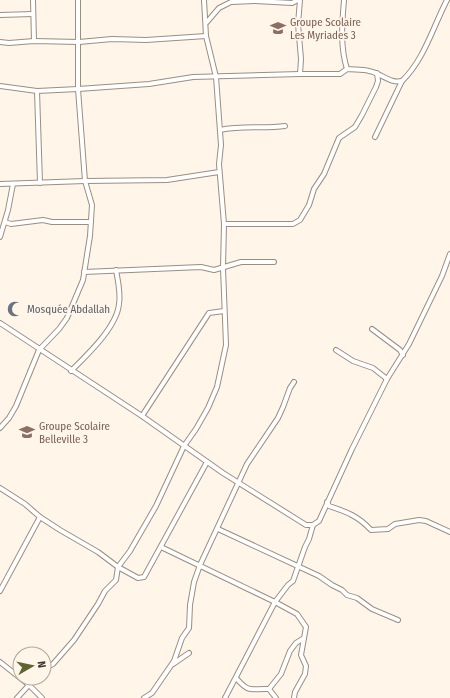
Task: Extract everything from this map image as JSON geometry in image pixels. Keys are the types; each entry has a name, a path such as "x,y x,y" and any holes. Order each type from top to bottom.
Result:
{"street":[{"path":"34,0 34,41"},
{"path":"0,428 16,406 39,350 59,329 67,318 83,280 92,206 85,181 78,89 78,0"},
{"path":"52,665 74,640 98,604 105,590 116,580 118,568 130,551 156,506 184,446 204,415 216,388 226,345 223,268 224,224 219,172 221,145 216,77 206,36 204,0"},
{"path":"206,22 219,8 231,2 255,1 292,3 299,0 298,24 300,74"},
{"path":"344,0 342,41 344,60 347,69"},
{"path":"375,137 402,81 408,75 423,51 447,0"},
{"path":"0,15 33,14"},
{"path":"0,42 79,42 112,39 146,40 206,36"},
{"path":"0,86 37,90 78,89 150,84 193,77 340,74 347,69 369,71 397,82 402,81"},
{"path":"224,224 293,224 300,220 309,205 314,189 324,174 339,138 355,127 362,115 376,87 378,81 377,73"},
{"path":"37,90 40,183"},
{"path":"220,130 230,128 265,128 285,126"},
{"path":"0,184 167,180 219,172"},
{"path":"0,238 13,184"},
{"path":"5,222 11,224 43,220 52,222 91,222"},
{"path":"0,323 71,371 142,416 239,483 306,525 313,525 319,521 352,449 387,380 409,344 448,265 450,254"},
{"path":"84,272 201,268 214,270 241,262 274,262"},
{"path":"71,371 92,350 110,326 116,315 119,304 116,270"},
{"path":"142,416 189,344 204,318 209,313 224,311"},
{"path":"372,330 400,350 403,355"},
{"path":"336,350 353,361 373,368 387,380"},
{"path":"144,698 152,693 174,661 182,638 189,628 190,605 194,582 200,565 247,464 278,418 290,388 294,382"},
{"path":"0,488 25,504 40,517 73,539 98,552 118,568 138,578 144,577 207,462"},
{"path":"327,502 329,506 359,518 371,530 388,529 395,524 418,520 426,521 450,532"},
{"path":"0,591 40,517"},
{"path":"226,698 275,602 293,581 313,525"},
{"path":"218,529 319,576 332,586 338,587 347,595 357,598 372,609 398,620"},
{"path":"161,547 297,614 306,627 301,655 306,666 305,674 295,692 294,698"},
{"path":"236,678 245,688 255,690 269,689 281,674 290,651 296,643 304,638"},
{"path":"171,665 189,653"},
{"path":"0,662 12,672"},
{"path":"17,698 28,686"},
{"path":"30,686 42,698"},
{"path":"269,689 276,698"}],"place":[{"name":"Groupe Scolaire Les Myriades 3","path":"278,28"},
{"name":"Mosquée Abdallah","path":"15,309"},
{"name":"Groupe Scolaire Belleville 3","path":"27,432"}]}
